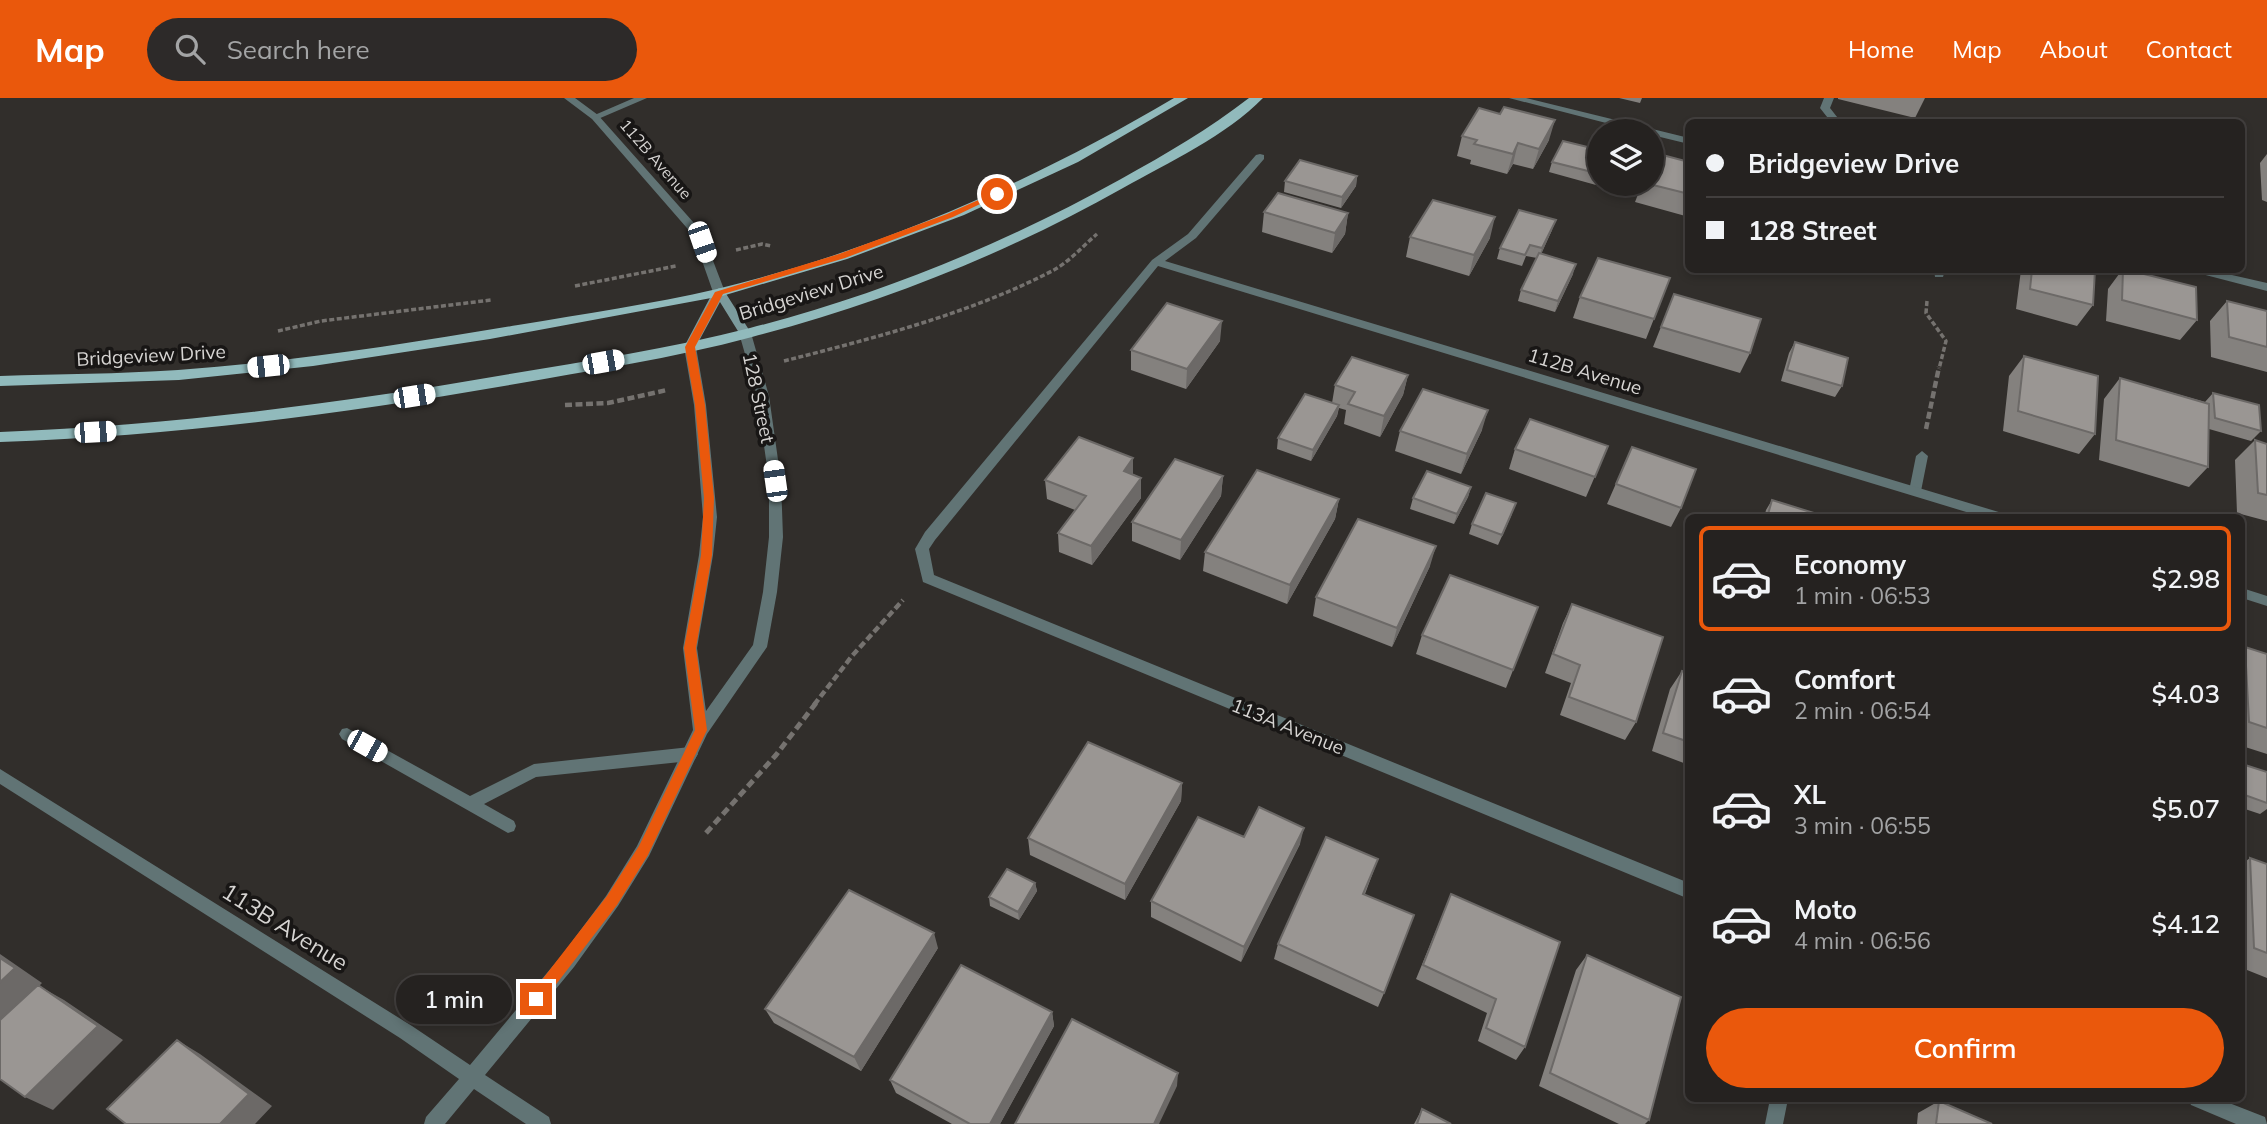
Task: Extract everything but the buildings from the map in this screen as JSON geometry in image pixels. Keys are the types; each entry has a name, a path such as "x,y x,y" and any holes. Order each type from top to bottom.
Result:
{"main road":[{"name":"Bridgeview Drive","path":"0,380 177,375 291,364 438,344 719,292 842,256 950,215 1083,154 1182,98"},
{"name":"Bridgeview Drive","path":"0,436 172,427 308,412 441,392 690,347 745,333 837,307 1032,232 1087,204 1199,139 1258,98"}],"street":[{"name":"112B Avenue","path":"569,98 595,117 698,234 719,292"},
{"path":"595,117 642,98"},
{"path":"1514,98 1598,119"},
{"path":"1829,98 1825,108 1834,119"},
{"path":"1664,135 1685,140"},
{"path":"1156,262 1192,236 1260,157"},
{"name":"112B Avenue","path":"1156,262 1989,514"},
{"name":"113A Avenue","path":"1156,262 930,536 922,550 928,578 1685,889"},
{"path":"2210,273 2267,287"},
{"path":"701,730 690,648 706,555 709,504 700,405 690,347 719,292"},
{"name":"128 Street","path":"433,1124 568,961 612,901 643,850 701,730 760,647 776,537 775,481 763,396 745,333 719,292"},
{"path":"1915,491 1922,456"},
{"path":"2245,594 2267,601"},
{"path":"347,734 508,826"},
{"path":"470,804 534,771 690,754"},
{"name":"113B Avenue","path":"0,776 473,1076 542,1124"},
{"path":"1774,1124 1778,1102"},
{"path":"2204,1102 2258,1124"}],"path":[{"path":"1922,456 1929,405 1946,341 1926,313 1927,301 1934,292 1940,273"},
{"path":"567,288 642,274"},
{"path":"272,333 321,321 491,300"},
{"path":"706,833 776,755 852,656 902,600"}],"route":[{"path":"536,999 612,901 643,850 701,730 690,648 710,517 700,405 690,347 719,292 842,256 997,194"}]}
